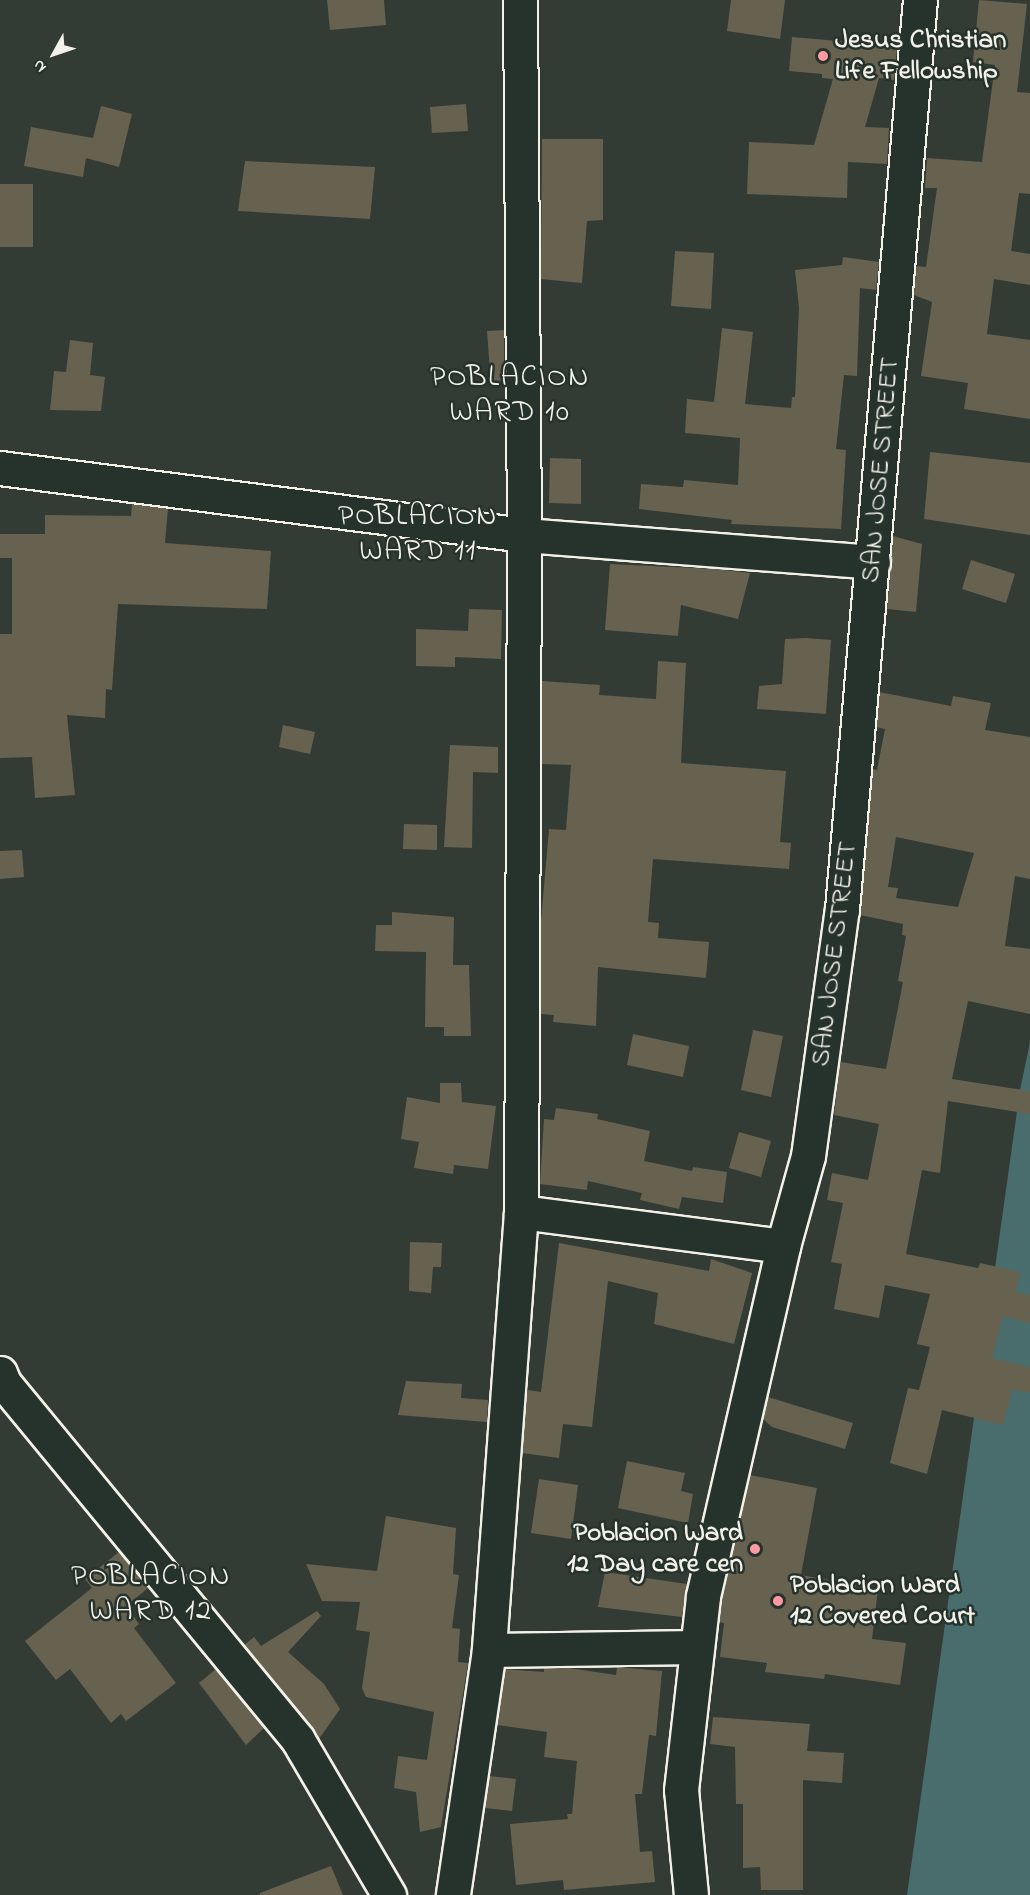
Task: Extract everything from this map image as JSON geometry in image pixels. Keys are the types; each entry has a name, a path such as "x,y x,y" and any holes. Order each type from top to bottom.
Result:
{"street":[{"path":"453,1895 489,1650 521,1212 524,535 520,0"},
{"name":"SAN JOSE STREET","path":"691,1895 681,1791 703,1596 783,1246 808,1156 842,909 920,0"},
{"path":"0,468 524,535 873,562"},
{"path":"521,1212 783,1246"},
{"path":"0,1373 4,1383 298,1740 389,1895"},
{"path":"489,1650 697,1647"}],"water":[{"path":"1030,1042 1030,1895 907,1895 1020,1090"}],"building":[{"path":"327,0 384,0 386,25 330,30"},
{"path":"731,0 785,0 780,39 727,31"},
{"path":"979,0 1027,4 1017,92 1030,93 1030,194 1019,193 1011,251 1030,254 1030,285 994,279 987,334 1030,340 1030,419 964,409 968,383 921,376 932,302 914,295 916,266 926,267 937,188 925,188 927,158 982,162 995,65 973,62"},
{"path":"792,37 897,46 894,80 879,78 865,127 889,128 887,164 848,162 847,198 747,194 749,142 814,145 833,79 822,78 822,74 789,71"},
{"path":"466,104 468,131 432,133 430,107"},
{"path":"101,106 132,114 119,167 86,158 83,177 24,166 31,127 93,138"},
{"path":"542,139 603,139 603,220 587,221 582,283 541,279"},
{"path":"245,161 375,167 370,219 238,211"},
{"path":"0,184 33,184 33,247 0,247"},
{"path":"675,251 714,253 711,309 671,306"},
{"path":"843,257 879,262 876,290 860,288 857,376 844,375 836,449 846,450 841,529 731,524 732,520 639,509 641,484 683,487 684,480 738,485 740,438 685,433 687,399 714,402 722,328 753,332 745,404 791,408 792,397 795,397 799,308 795,270 842,265"},
{"path":"504,330 504,384 491,385 487,331"},
{"path":"70,340 93,343 90,375 105,377 101,411 50,410 54,371 66,372"},
{"path":"930,452 1030,463 1030,535 924,519"},
{"path":"550,458 581,459 581,504 549,503"},
{"path":"132,504 168,508 165,543 271,551 267,609 118,604 112,690 106,689 105,718 67,715 75,795 35,798 32,757 0,758 0,634 12,634 12,558 0,558 0,534 45,534 45,515 131,516"},
{"path":"893,536 922,544 916,612 887,609"},
{"path":"971,560 1015,574 1006,603 962,589"},
{"path":"610,564 750,573 738,619 681,605 678,636 605,630"},
{"path":"469,609 502,610 501,659 455,657 455,667 416,666 416,629 468,631"},
{"path":"785,639 831,640 826,714 757,709 759,686 782,684"},
{"path":"658,661 686,663 681,763 786,771 780,842 791,843 789,869 653,859 648,922 659,923 658,938 709,942 706,978 598,967 596,1026 553,1022 554,1015 541,1014 541,921 549,829 566,830 571,765 542,764 542,681 600,685 599,695 656,699"},
{"path":"879,692 951,706 953,696 991,703 985,730 1030,737 1030,879 1015,876 1005,946 1030,949 1030,1014 968,1001 952,1079 1030,1091 1030,1114 948,1101 940,1173 922,1170 906,1254 978,1268 980,1263 1020,1272 1016,1292 1030,1295 1030,1323 1003,1316 992,1358 1030,1367 1030,1392 1012,1390 1003,1425 942,1410 927,1474 890,1463 908,1388 919,1390 930,1347 917,1344 930,1294 885,1285 879,1318 834,1309 842,1264 831,1262 843,1203 827,1200 832,1173 868,1180 879,1124 834,1115 840,1062 886,1069 903,982 898,981 906,936 902,935 903,924 860,915 873,769 877,770 885,729 876,727","holes":["896,837 974,853 958,907 896,898 898,888 888,887"]},
{"path":"283,725 315,732 310,754 279,747"},
{"path":"450,745 498,747 498,773 473,772 472,848 444,847"},
{"path":"404,824 437,825 437,850 403,849"},
{"path":"22,850 24,877 0,879 0,851"},
{"path":"392,912 454,917 453,965 469,965 471,1036 444,1036 444,1027 425,1027 426,952 375,951 376,925 392,925"},
{"path":"753,1030 783,1036 771,1097 741,1090"},
{"path":"633,1034 689,1046 683,1077 627,1065"},
{"path":"440,1083 461,1083 462,1102 496,1106 488,1169 454,1165 453,1174 414,1168 419,1142 401,1139 407,1097 440,1103"},
{"path":"556,1108 598,1114 597,1119 650,1131 644,1161 692,1171 693,1167 727,1172 723,1203 682,1197 679,1209 640,1200 642,1193 588,1181 587,1190 540,1184 544,1119 554,1120"},
{"path":"739,1132 771,1141 761,1177 729,1168"},
{"path":"410,1242 442,1243 441,1267 433,1267 431,1293 409,1291"},
{"path":"559,1243 709,1271 711,1259 752,1273 734,1344 654,1324 658,1293 608,1281 592,1427 563,1424 559,1458 522,1453 527,1390 541,1392"},
{"path":"406,1381 462,1384 461,1398 488,1400 487,1422 398,1415"},
{"path":"768,1397 853,1423 845,1449 772,1427 763,1419"},
{"path":"627,1461 685,1473 681,1491 693,1494 688,1523 618,1508"},
{"path":"750,1475 817,1488 801,1575 878,1589 872,1639 906,1643 900,1685 825,1674 824,1679 765,1672 767,1663 720,1657 724,1623 719,1622 722,1599"},
{"path":"539,1479 578,1485 571,1539 531,1533"},
{"path":"386,1516 456,1528 453,1574 459,1575 452,1628 460,1629 458,1662 468,1663 441,1827 420,1832 416,1792 394,1788 398,1756 427,1760 434,1712 366,1697 362,1688 370,1632 356,1630 360,1602 322,1601 306,1564 377,1571"},
{"path":"119,1552 148,1588 126,1606 139,1624 134,1628 176,1683 126,1721 121,1714 111,1723 70,1669 56,1680 25,1641 92,1588 85,1579"},
{"path":"605,1572 687,1584 682,1617 598,1607"},
{"path":"317,1611 321,1616 288,1652 324,1684 340,1709 319,1739 244,1645 254,1637 261,1646"},
{"path":"617,1667 662,1671 656,1736 649,1735 642,1794 635,1794 640,1852 652,1851 655,1882 564,1890 563,1880 516,1885 510,1824 568,1819 567,1814 572,1814 577,1761 544,1757 547,1732 497,1725 505,1669 544,1672 544,1668 569,1668 616,1675"},
{"path":"216,1669 264,1728 246,1745 199,1683"},
{"path":"713,1717 810,1724 807,1751 844,1753 842,1783 803,1780 803,1890 761,1890 760,1867 743,1868 743,1804 736,1804 735,1747 710,1744"},
{"path":"489,1776 516,1779 512,1811 485,1808"},
{"path":"331,1866 343,1895 260,1895 260,1893"}],"place":[{"name":"Jesus Christian Life Fellowship","path":"823,56"},
{"name":"Poblacion Ward 12 Day care cen","path":"755,1549"},
{"name":"Poblacion Ward 12 Covered Court","path":"778,1601"}],"district":[{"name":"POBLACION WARD 10","path":"510,395"},
{"name":"POBLACION WARD 11","path":"418,534"},
{"name":"POBLACION WARD 12","path":"151,1594"}]}
